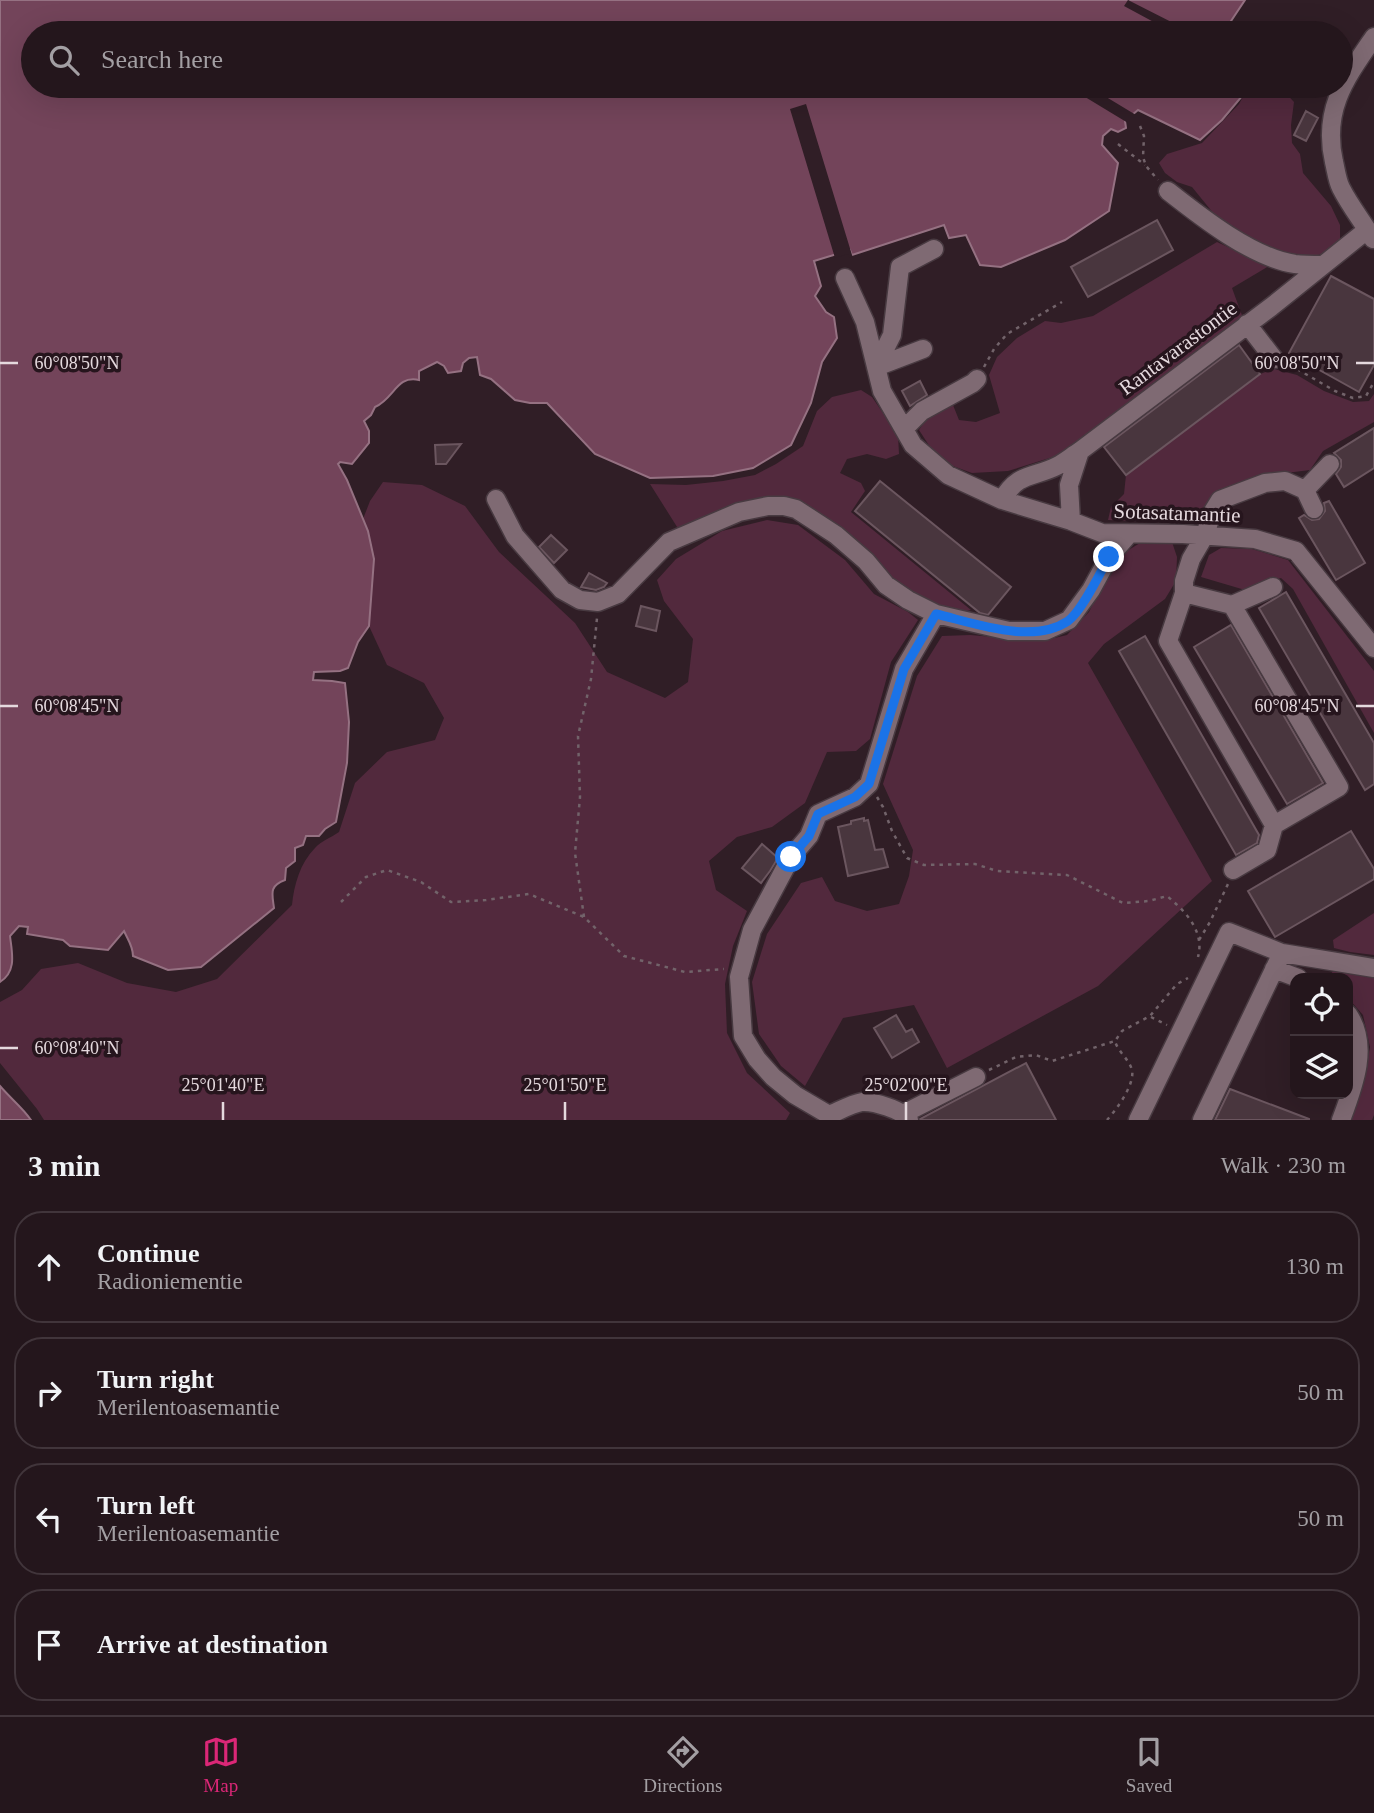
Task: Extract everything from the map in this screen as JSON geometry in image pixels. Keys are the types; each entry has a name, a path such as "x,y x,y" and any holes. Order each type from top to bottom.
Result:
{"street":[{"path":"1353,65 1374,37"},
{"path":"1337,98 1331,132 1332,154 1339,186 1371,235"},
{"path":"1168,191 1202,218 1264,254 1293,264 1323,265"},
{"name":"Rantavarastontie","path":"1002,500 1008,490 1026,476 1055,467 1080,451 1323,265 1371,235"},
{"path":"876,367 892,335 900,268 934,249"},
{"name":"Sotasatamantie","path":"845,278 865,322 882,391 913,445 948,475 1002,500 1102,533 1255,539 1296,551 1374,648"},
{"path":"1247,324 1274,359"},
{"path":"876,367 923,349"},
{"path":"904,429 922,411 976,379"},
{"path":"1071,521 1069,485 1080,451"},
{"path":"1305,490 1330,464"},
{"path":"1274,825 1168,641 1184,593 1184,581 1191,559 1220,500 1265,483 1285,481 1305,490 1314,509"},
{"path":"496,499 515,536 562,590 580,600 598,602 618,594 669,542 739,512 768,506 784,506 796,509 836,535 866,561 886,584 908,600 936,614 1009,631 1045,631 1069,620 1091,590 1109,557 1129,534"},
{"path":"1184,593 1233,605 1273,587"},
{"path":"1233,605 1339,787 1274,825 1267,850 1233,870"},
{"path":"936,614 904,669 869,784 855,797 818,814 809,836 791,857 752,930 738,977 743,1037 773,1077 795,1095 829,1115 863,1102 894,1109 907,1117 976,1077"},
{"path":"1138,1120 1229,932 1278,961 1292,973"},
{"path":"1278,961 1374,968"},
{"path":"1202,1120 1278,961"},
{"path":"1340,1120 1357,1074 1359,1043 1353,1023"}],"path":[{"path":"1140,126 1144,136 1143,157 1146,166"},
{"path":"1118,144 1146,166 1168,191"},
{"path":"976,379 994,349 1007,334 1062,302"},
{"path":"1274,359 1290,365 1335,391 1353,397 1366,396 1374,382"},
{"path":"584,917 575,853 579,797 578,736 591,680 598,602"},
{"path":"869,784 907,858 924,864 975,864 997,871 1067,875 1123,903 1149,901 1167,896 1185,911 1195,928 1200,951 1196,964"},
{"path":"341,902 366,877 387,870 421,882 451,902 529,894 584,917 624,956 685,972 741,967"},
{"path":"1199,940 1233,870"},
{"path":"976,1077 1016,1057 1036,1055 1052,1061 1115,1041 1122,1031 1150,1016 1177,984 1189,977"},
{"path":"1107,1120 1119,1106 1132,1079 1132,1070 1115,1041"}],"shaded area":[{"path":"0,0 1245,0 1231,21 21,21 21,98 1240,98 1200,140 1138,110 1125,121 1126,128 1118,132 1111,129 1103,136 1102,145 1118,163 1109,211 1065,240 1001,267 980,265 966,235 949,238 944,225 852,255 850,250 814,261 821,286 815,296 826,312 834,317 837,338 822,362 811,403 791,445 753,468 713,476 650,478 595,454 547,403 515,400 491,379 480,375 477,357 469,358 463,363 461,371 448,373 444,366 437,362 419,371 419,380 411,379 400,384 364,421 369,431 369,443 352,464 338,464 368,531 374,559 369,626 358,642 348,668 314,672 313,680 345,683 349,722 347,763 336,822 319,836 306,836 303,845 295,848 295,861 286,868 285,880 274,888 274,908 201,967 168,970 133,956 124,931 108,950 70,946 63,940 27,934 28,927 19,926 10,936 12,955 9,973 0,982"},
{"path":"1242,98 1290,98 1294,102 1292,143 1300,154 1303,173 1331,206 1340,225 1340,242 1324,254 1287,254 1240,233 1214,214 1192,187 1177,182 1165,173 1159,163 1167,154 1202,143"},
{"path":"1217,242 1269,266 1232,288 1243,318 1090,434 1056,456 1008,471 972,473 950,465 932,450 919,430 931,412 951,400 959,420 976,422 1000,413 989,375 997,357 1017,338 1045,321 1061,323 1093,316"},
{"path":"1274,369 1297,375 1324,391 1353,402 1369,401 1374,394 1374,422 1323,451 1310,470 1286,473 1220,491 1193,523 1108,520 1111,507 1124,494 1126,475 1260,374"},
{"path":"861,390 872,397 898,435 899,454 886,459 867,454 847,459 840,473 861,483 865,491 851,512 971,610 959,613 929,605 900,587 833,524 739,503 679,530 650,484 686,485 755,475 803,446 817,411 832,397"},
{"path":"383,482 422,485 465,506 499,552 575,623 607,672 665,698 688,682 693,639 664,601 657,580 676,559 722,531 767,520 798,525 845,560 874,594 918,620 891,662 870,739 856,751 827,752 805,803 772,827 737,837 709,861 716,890 747,911 733,946 725,984 727,1033 747,1073 790,1113 786,1120 44,1120 0,1063 0,1002 22,990 41,969 78,963 127,983 176,992 217,979 292,905 302,867 317,846 339,832 355,783 387,752 435,740 444,718 424,683 387,665 369,626 374,559 363,519 370,501"},
{"path":"1155,540 1172,542 1177,557 1176,581 1165,599 1104,644 1088,663 1212,881 1098,986 947,1068 914,1005 843,1018 805,1086 781,1066 759,1034 752,982 767,934 801,883 822,877 835,901 867,911 899,904 909,876 913,850 883,784 917,676 942,636 970,635 1042,641 1067,635 1089,612 1122,554 1140,543"},
{"path":"1221,548 1252,549 1288,560 1374,671 1374,733 1293,589 1281,578 1245,590 1201,577 1209,555"},
{"path":"1374,913 1374,955 1334,948 1333,940"},
{"path":"1353,974 1374,978 1374,1115 1372,1120 1350,1120 1363,1085 1370,1047 1363,1015 1353,1004"},
{"path":"0,1086 24,1111 31,1120 0,1120"}],"pier":[{"path":"1128,0 1169,21 1152,21 1124,6"},
{"path":"1087,98 1108,98 1136,115 1128,123"},
{"path":"806,104 853,258 848,254 835,258 790,109"}],"building":[{"path":"1306,111 1318,118 1306,141 1294,135"},
{"path":"1157,220 1173,250 1088,297 1071,267"},
{"path":"1331,276 1374,299 1374,365 1359,392 1289,353"},
{"path":"1239,345 1260,374 1126,475 1104,447"},
{"path":"920,381 927,395 910,406 902,391"},
{"path":"1374,428 1374,468 1344,487 1336,474 1341,467 1341,460 1334,453"},
{"path":"461,444 446,464 436,464 435,445"},
{"path":"880,481 1011,587 988,615 980,613 855,511"},
{"path":"1329,501 1365,563 1336,580 1299,518 1304,515 1312,520 1319,519 1325,511 1324,503"},
{"path":"551,535 567,550 554,563 539,547"},
{"path":"589,573 607,583 596,590 581,587"},
{"path":"1286,592 1374,743 1374,784 1365,790 1259,608"},
{"path":"641,606 660,611 656,631 636,626"},
{"path":"1231,625 1323,783 1287,804 1194,647"},
{"path":"1145,636 1259,835 1257,843 1236,855 1119,651"},
{"path":"864,818 864,821 868,820 875,850 883,849 888,867 848,876 838,827"},
{"path":"1351,831 1374,869 1374,879 1275,937 1248,891"},
{"path":"762,844 778,858 761,883 742,868"},
{"path":"896,1015 906,1032 912,1029 919,1042 892,1058 874,1028"},
{"path":"1026,1063 1056,1120 920,1120 920,1119"},
{"path":"1230,1089 1309,1119 1309,1120 1215,1120"}],"route":[{"path":"791,857 809,836 818,814 855,797 869,784 904,669 936,614 1009,631 1045,631 1069,620 1091,590 1109,557"}]}
